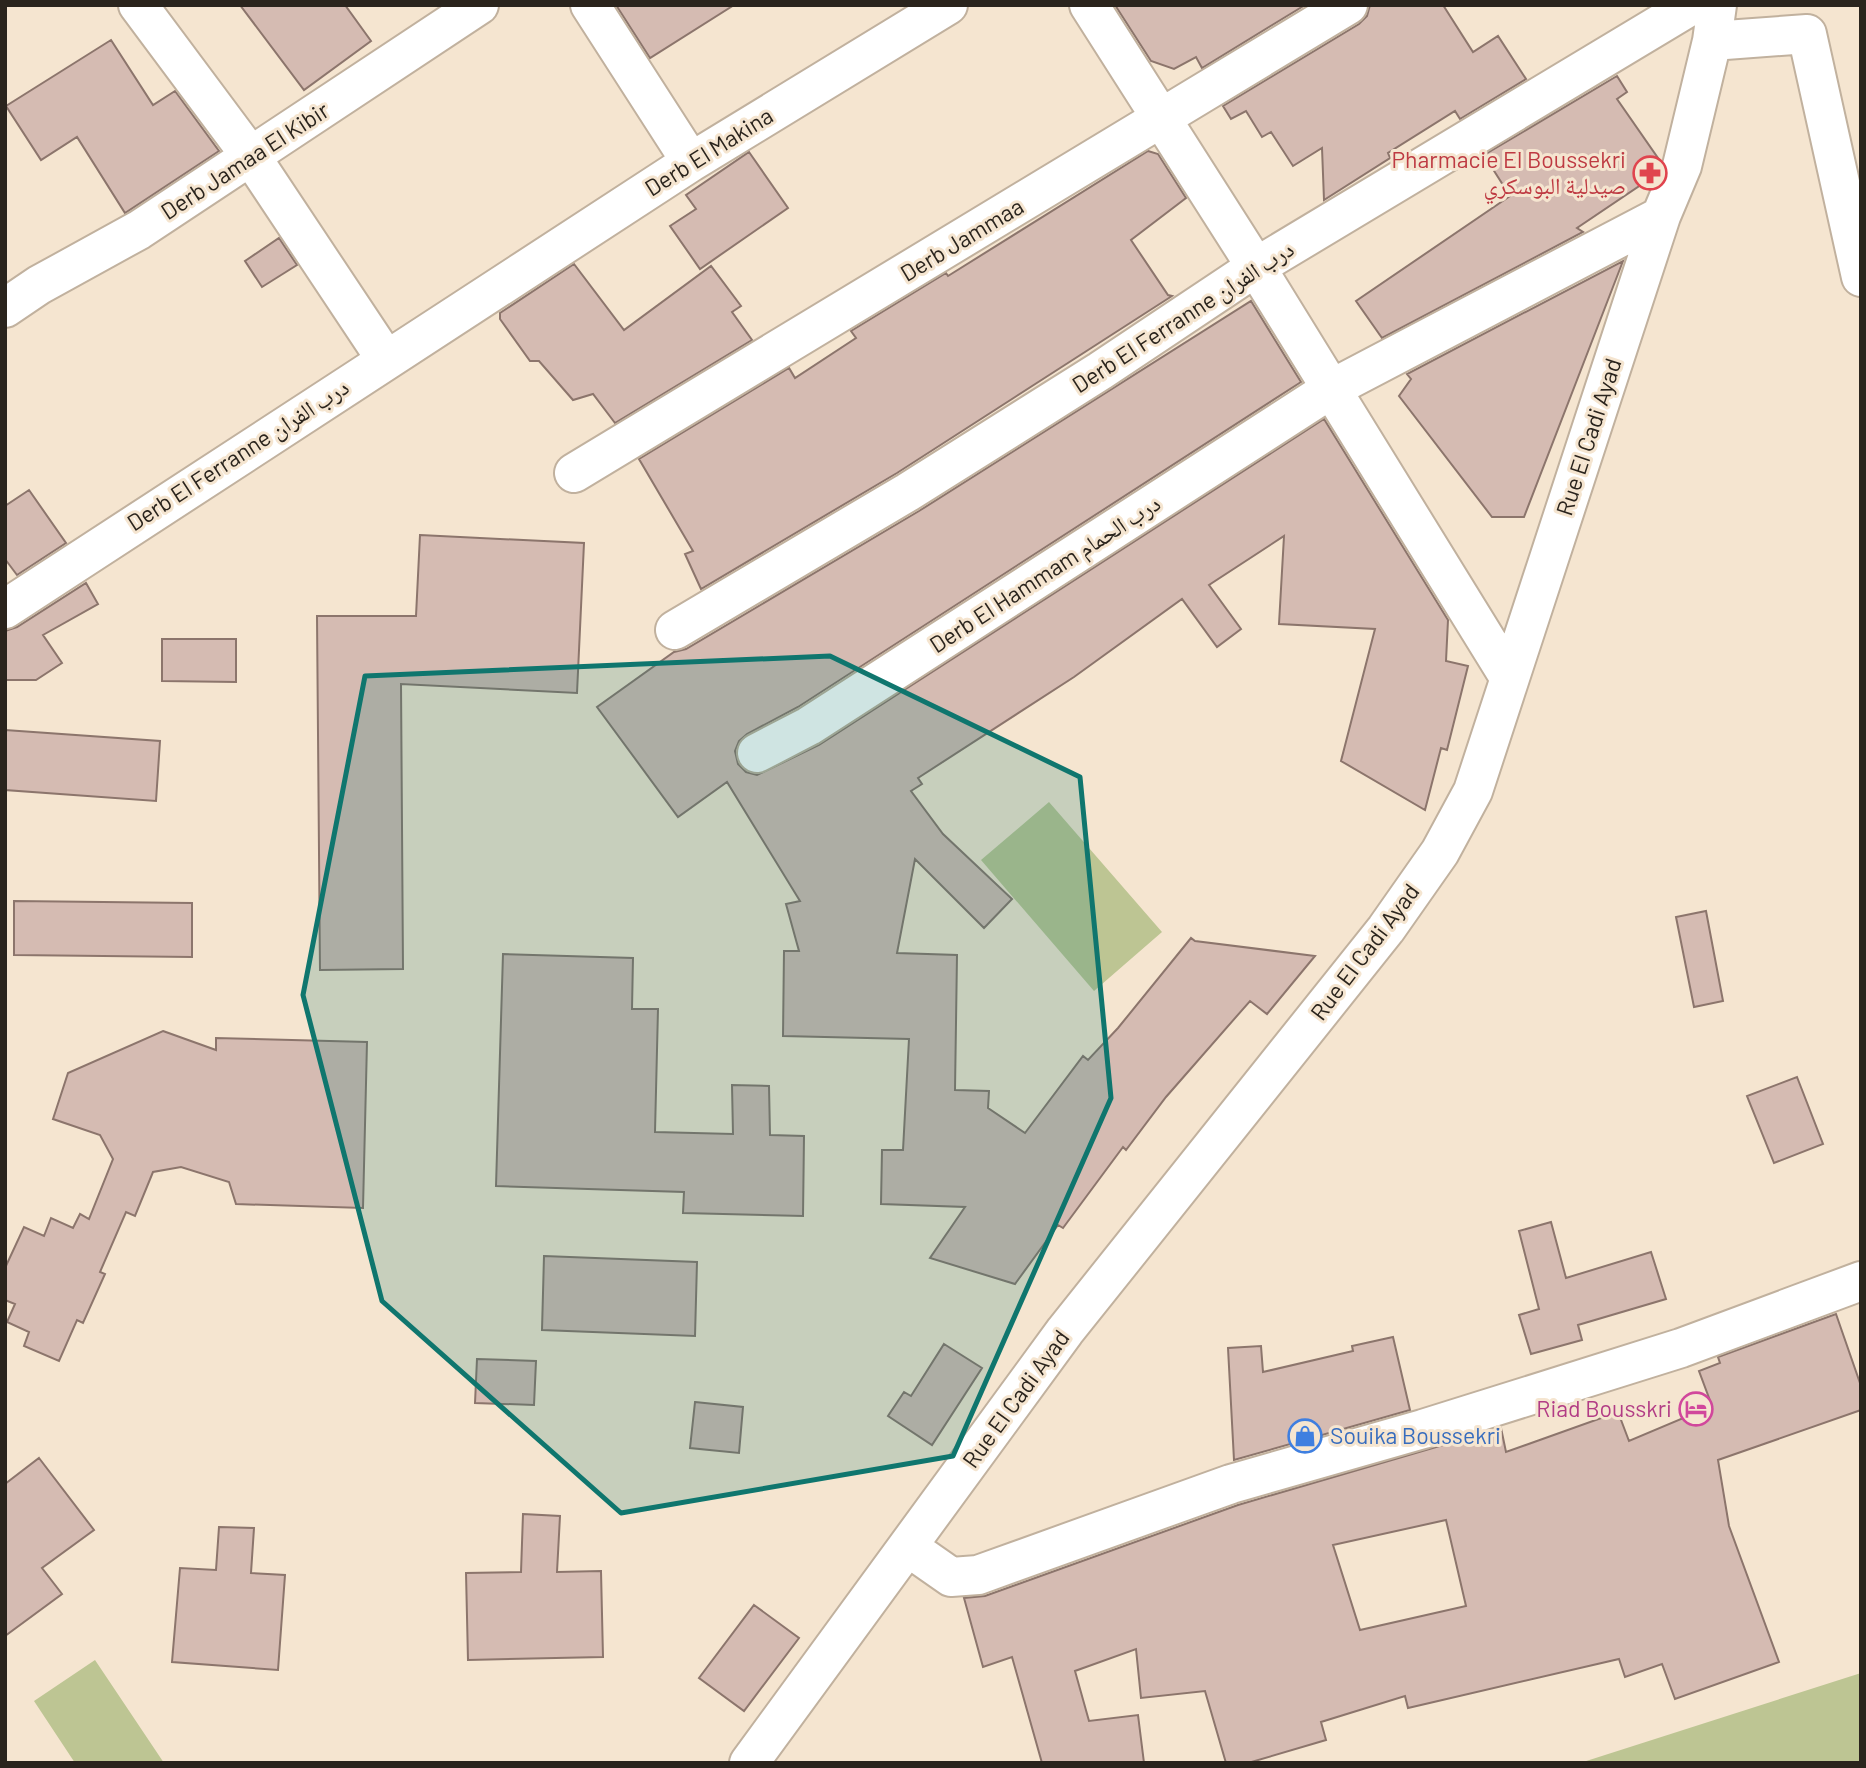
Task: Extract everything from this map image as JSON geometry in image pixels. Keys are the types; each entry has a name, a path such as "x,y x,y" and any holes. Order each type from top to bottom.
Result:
{"street":[{"path":"138,5 251,158 385,358"},
{"name":"Derb Jamaa El Kibir","path":"5,308 39,285 139,230 479,5"},
{"path":"590,5 691,162"},
{"name":"Derb El Makina","path":"472,303 691,162 948,5"},
{"path":"1089,5 1256,267 1510,677"},
{"name":"Derb Jammaa","path":"575,473 1348,5"},
{"name":"Derb El Ferranne درب الفران","path":"675,630 919,485 1100,371 1256,267 1692,5"},
{"path":"1715,23 1807,34 1861,277"},
{"name":"Rue El Cadi Ayad","path":"749,1763 1065,1331 1386,929 1440,852 1473,791 1661,216 1682,166 1715,23"},
{"name":"Derb El Hammam درب الحمام","path":"757,753 809,726 1331,389 1661,216"},
{"name":"Derb El Ferranne درب الفران","path":"5,609 472,303"},
{"path":"908,1547 951,1577 978,1575 1231,1484 1423,1429 1681,1348 1861,1282"}],"highlighted area":[{"path":"830,656 1080,777 1111,1098 953,1456 621,1513 382,1301 303,995 365,676"}],"green space":[{"path":"1049,802 1162,932 1094,991 981,860"},
{"path":"95,1660 164,1763 75,1763 34,1701"},
{"path":"1861,1673 1861,1763 1580,1763"}],"building":[{"path":"240,5 345,5 371,41 304,90"},
{"path":"616,5 734,5 650,58"},
{"path":"1115,5 1305,5 1202,68 1196,57 1174,69 1151,61"},
{"path":"1370,5 1443,5 1473,52 1498,36 1526,79 1460,119 1455,111 1388,153 1390,158 1324,200 1322,148 1293,166 1271,132 1262,137 1246,111 1231,119 1223,106 1359,24 1367,16"},
{"path":"111,40 153,105 175,91 219,151 125,213 77,137 41,160 6,106"},
{"path":"1617,76 1627,92 1617,99 1660,161 1654,176 1577,228 1583,232 1382,338 1356,301 1510,196 1484,155"},
{"path":"1148,151 1158,154 1186,198 1131,240 1168,295 1172,296 897,473 701,589 685,554 693,551 639,459 789,368 795,378 856,338 851,331 946,273 948,276"},
{"path":"749,152 788,208 700,269 670,226 696,209 686,195"},
{"path":"279,238 297,265 262,287 245,261"},
{"path":"1623,261 1524,517 1492,517 1399,396 1411,379 1407,374"},
{"path":"574,264 624,330 711,266 741,306 732,312 752,340 615,423 593,394 573,400 539,361 530,361 500,319 500,313"},
{"path":"1251,301 1301,382 798,707 747,734 739,741 735,751 738,764 746,772 757,775 819,745 1324,419 1448,620 1446,661 1468,666 1447,750 1441,748 1425,810 1341,761 1375,629 1279,624 1284,536 1209,585 1241,629 1217,647 1182,599 1074,677 918,778 922,784 911,791 943,834 1012,899 984,928 915,859 897,953 957,955 955,1090 989,1091 988,1108 1025,1133 1083,1056 1088,1060 1118,1028 1191,938 1195,941 1315,956 1267,1014 1250,1001 1166,1097 1126,1150 1123,1147 1063,1228 1058,1225 1015,1284 930,1258 965,1207 881,1204 882,1150 903,1150 909,1039 783,1036 784,951 799,951 786,904 800,901 727,782 678,817 597,707 674,652 686,649 919,511"},
{"path":"29,490 66,543 17,575 5,559 5,506"},
{"path":"420,535 584,543 577,693 401,684 403,969 320,970 317,616 416,616"},
{"path":"86,583 98,604 43,635 62,663 36,680 5,680 5,631 17,627"},
{"path":"162,639 236,639 236,682 162,681"},
{"path":"5,730 160,741 156,801 5,790"},
{"path":"14,901 192,903 192,957 14,955"},
{"path":"1706,911 1723,1001 1694,1007 1676,917"},
{"path":"503,954 633,958 632,1009 658,1009 655,1132 733,1134 732,1085 769,1086 770,1135 804,1136 803,1216 683,1213 684,1192 496,1186"},
{"path":"163,1031 216,1050 216,1038 367,1042 363,1208 236,1204 229,1182 181,1167 153,1172 135,1216 126,1212 100,1272 105,1274 83,1323 77,1320 59,1361 24,1346 29,1332 7,1322 15,1304 5,1300 5,1268 24,1227 44,1236 51,1218 73,1228 80,1214 89,1219 113,1159 100,1135 53,1119 68,1073"},
{"path":"1797,1077 1823,1144 1774,1163 1747,1096"},
{"path":"1551,1222 1566,1278 1651,1252 1666,1299 1578,1325 1582,1340 1531,1354 1519,1315 1539,1309 1519,1231"},
{"path":"544,1256 697,1262 695,1336 542,1330"},
{"path":"1836,1314 1861,1386 1861,1410 1718,1460 1729,1526 1779,1662 1675,1699 1662,1664 1625,1677 1619,1659 1408,1708 1405,1696 1321,1722 1326,1740 1248,1763 1226,1763 1205,1691 1141,1698 1136,1649 1075,1671 1089,1721 1138,1715 1144,1763 1042,1763 1012,1657 983,1667 964,1598 985,1596 1238,1505 1501,1428 1506,1452 1618,1412 1629,1441 1712,1406 1699,1371 1720,1363 1718,1357","holes":["1446,1520 1466,1606 1360,1630 1333,1545"]},
{"path":"1393,1337 1410,1410 1234,1460 1228,1348 1261,1346 1263,1372 1353,1351 1352,1346"},
{"path":"944,1344 982,1368 932,1445 888,1416 904,1392 911,1396"},
{"path":"477,1359 536,1361 534,1405 475,1403"},
{"path":"695,1402 743,1407 739,1453 690,1448"},
{"path":"39,1458 94,1530 42,1568 62,1594 5,1636 5,1484"},
{"path":"523,1514 560,1516 557,1572 601,1571 603,1657 468,1660 466,1573 521,1572"},
{"path":"219,1527 254,1528 251,1573 285,1575 278,1670 172,1662 180,1568 216,1570"},
{"path":"754,1605 799,1638 744,1711 699,1678"}],"place":[{"name":"Pharmacie El Boussekri صيدلية البوسكري","path":"1650,173"},
{"name":"Riad Bousskri","path":"1696,1409"},
{"name":"Souika Boussekri","path":"1305,1436"}]}
